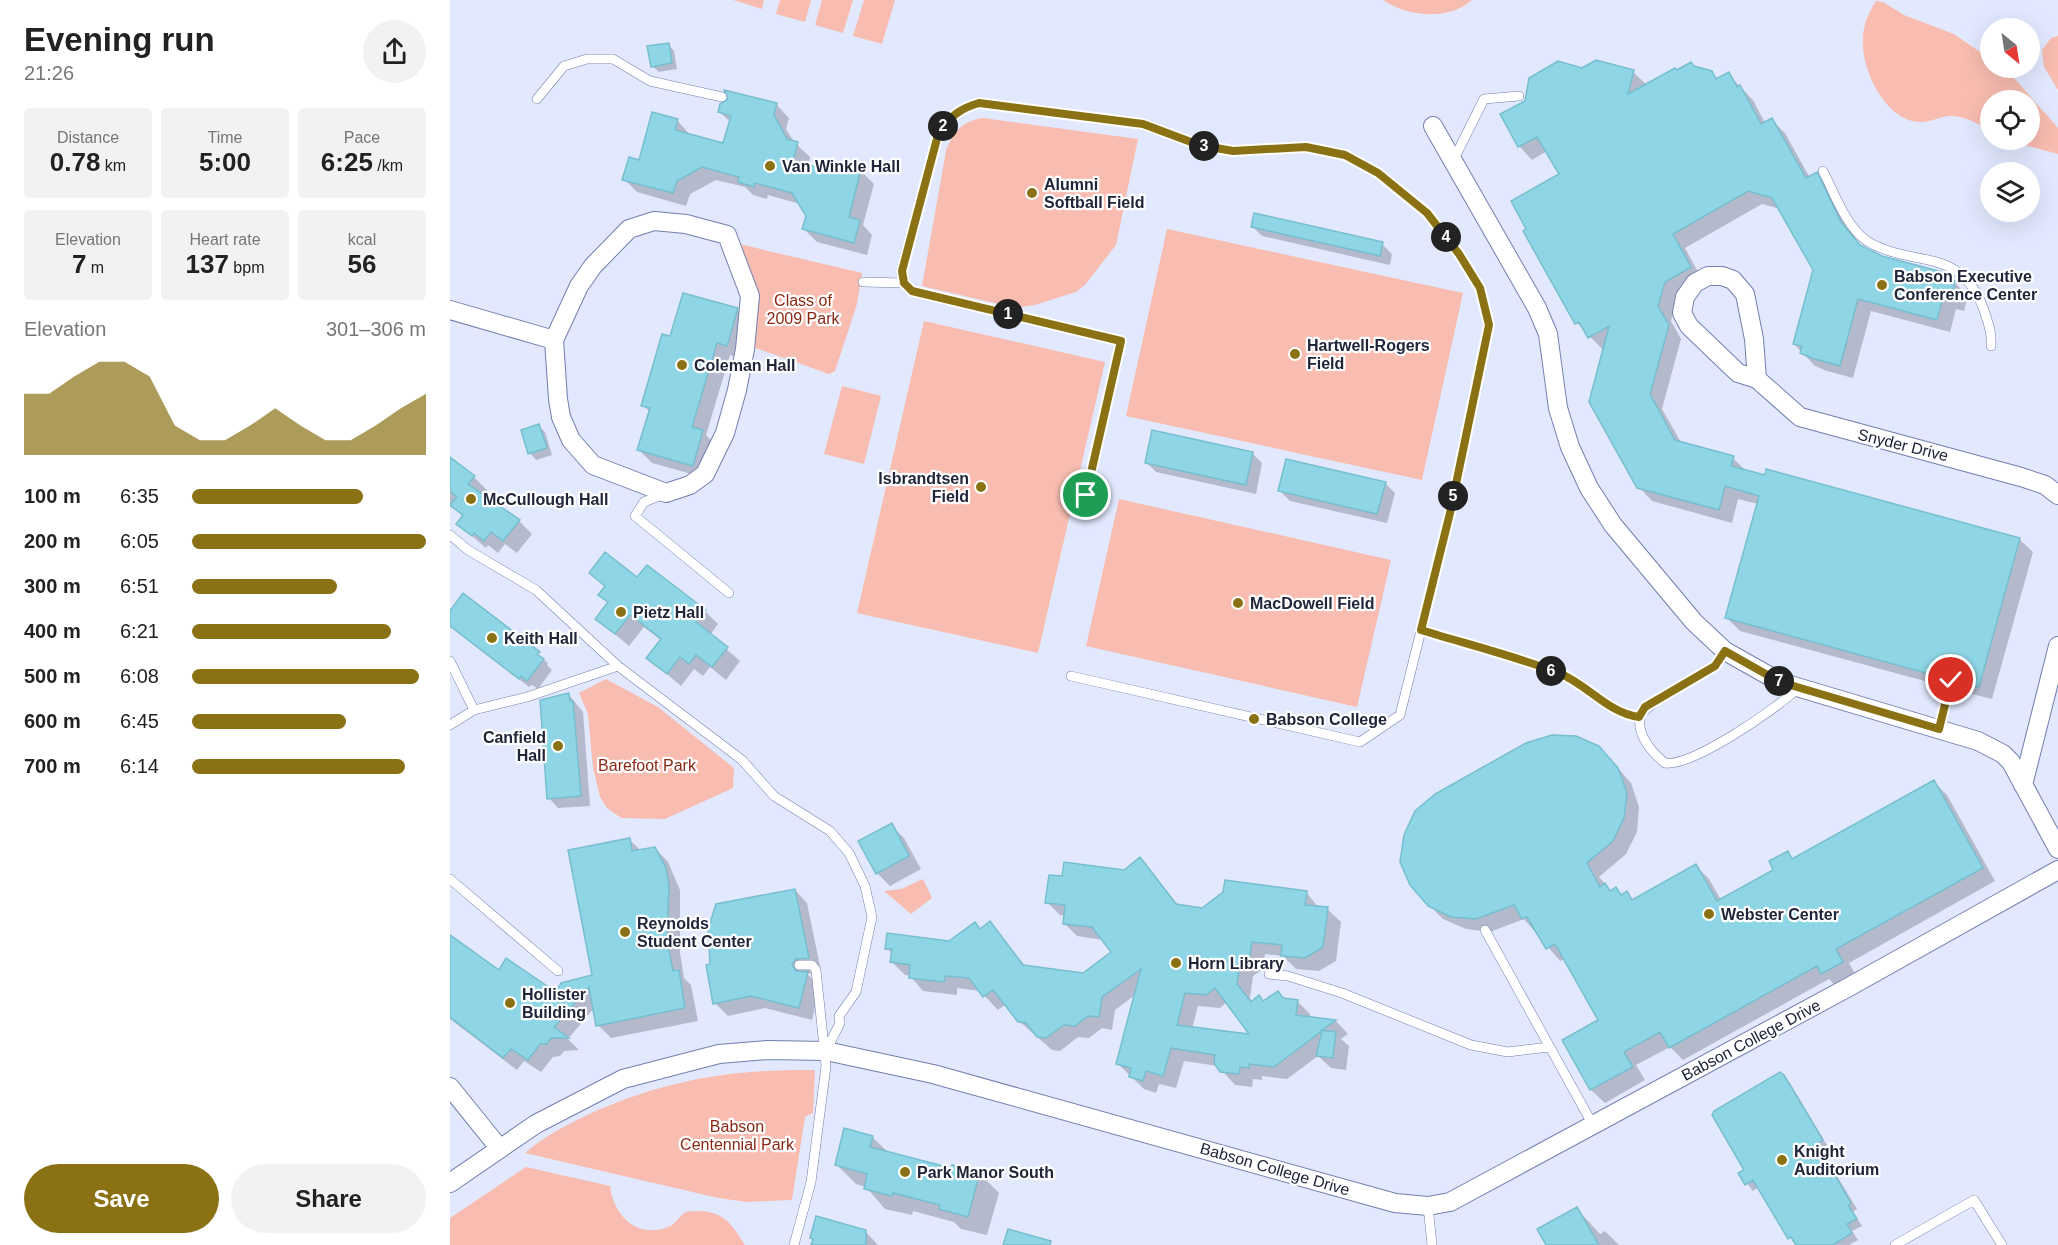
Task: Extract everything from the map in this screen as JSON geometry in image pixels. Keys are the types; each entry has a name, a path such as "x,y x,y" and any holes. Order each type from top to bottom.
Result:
{"street":[{"path":"1433,126 1537,308 1548,334 1558,408 1570,447 1589,488 1612,525 1677,603 1725,651 1754,669 1798,688 1978,741 2003,754 2011,762 2058,849"},
{"path":"654,221 686,224 727,235 750,296 745,349 725,433 705,474 690,485 666,493 593,465 571,440 561,417 554,340 585,276 629,228 654,221"},
{"name":"Snyder Drive","path":"1757,379 1754,339 1745,294 1733,280 1722,276 1708,276 1695,283 1684,297 1682,313 1689,326 1738,373 1757,379 1800,417 2021,477 2045,485 2058,495"},
{"path":"450,310 554,340"},
{"path":"2023,785 2058,646"},
{"name":"Babson College Drive","path":"450,1183 536,1124 623,1079 718,1054 768,1050 826,1050 933,1074 1395,1203 1428,1206 1450,1202 1847,988 2058,870"},
{"path":"450,1087 500,1149"}],"lane":[{"path":"537,99 564,66 587,58 613,59 650,81 722,97"},
{"path":"1453,161 1484,99 1519,96"},
{"path":"1071,676 1360,742 1400,715 1450,513 1489,325 1480,288 1459,254 1427,213 1378,173 1345,155 1306,147 1233,151 1199,145 1143,124 979,103 958,112 939,131 902,271 904,283 912,291 1121,341 1086,495"},
{"path":"1823,171 1854,228 1865,240 1952,266 1971,284 1992,334 1991,346"},
{"path":"864,282 904,283"},
{"path":"666,493 644,502 635,516 729,593"},
{"path":"450,536 468,550 536,590 618,666 742,760 774,796 830,831 849,853 865,886 872,917 856,992 839,1016 840,1023 826,1050"},
{"path":"1421,630 1560,674 1588,688 1616,711 1639,717"},
{"path":"1725,651 1715,666 1645,707 1639,717 1644,740 1654,754 1665,763 1671,764 1693,756 1773,710 1798,688"},
{"path":"450,661 474,710"},
{"path":"450,725 474,710 527,697 618,666"},
{"path":"1939,729 1951,680"},
{"path":"450,879 558,971"},
{"path":"1485,930 1593,1125"},
{"path":"794,1245 811,1182 826,1050 816,970 812,965 799,965"},
{"path":"1269,974 1288,975 1342,993 1471,1045 1508,1052 1550,1047"},
{"path":"1895,1245 1974,1200 2002,1245"},
{"path":"1428,1206 1432,1245"}],"green space":[{"path":"733,0 764,0 762,9"},
{"path":"780,0 811,0 805,22 776,14"},
{"path":"822,0 853,0 843,33 815,25"},
{"path":"864,0 895,0 882,44 853,36"},
{"path":"1383,0 1472,0 1451,11 1428,14 1404,10"},
{"path":"1876,1 1883,2 1904,15 1954,34 1980,52 1980,78 2014,78 2025,90 1980,90 1980,125 1956,116 1921,122 1902,117 1884,101 1871,79 1864,55 1863,38 1868,17"},
{"path":"2058,36 2058,90 2044,67 2042,50 2051,38"},
{"path":"2040,108 2058,128 2058,154 2040,149"},
{"name":"Alumni Softball Field","path":"983,118 1138,139 1116,245 1085,285 1076,292 1035,305 1015,308 922,286 946,151 959,128"},
{"name":"Hartwell-Rogers Field","path":"1167,229 1463,293 1422,480 1126,416"},
{"name":"Class of 2009 Park","path":"735,243 862,273 857,304 835,371 829,374 750,346"},
{"name":"Isbrandtsen Field","path":"924,321 1105,362 1038,653 857,613"},
{"path":"842,386 881,396 864,464 824,454"},
{"name":"MacDowell Field","path":"1119,499 1391,560 1357,707 1086,646"},
{"name":"Barefoot Park","path":"606,679 658,707 734,768 733,788 665,819 621,818 607,808 600,797 593,768 588,714 579,693"},
{"path":"923,879 932,898 911,914 884,891 901,889"},
{"name":"Babson Centennial Park","path":"815,1070 813,1113 805,1117 792,1200 747,1202 718,1198 525,1153 550,1135 596,1111 650,1091 730,1074"},
{"path":"526,1167 610,1186 616,1207 622,1215 637,1227 646,1230 671,1226 686,1212 716,1214 727,1221 745,1245 450,1245 450,1218"}],"building":[{"path":"669,43 672,63 651,67 647,46"},
{"name":"Babson Executive Conference Center","path":"1596,60 1634,70 1628,94 1675,68 1677,70 1691,62 1694,66 1712,71 1716,79 1729,72 1737,87 1740,85 1761,124 1772,118 1806,178 1817,172 1841,222 1860,245 1882,256 1946,273 1949,275 1948,279 1955,281 1951,299 1943,297 1937,320 1858,299 1840,366 1800,353 1802,346 1793,344 1813,270 1772,198 1748,191 1673,234 1691,267 1665,282 1658,306 1669,325 1650,394 1675,440 1734,456 1731,466 1765,475 1766,469 2020,538 1979,687 1957,681 1953,673 1949,673 1944,678 1725,618 1759,496 1725,486 1719,510 1637,488 1589,402 1609,326 1588,338 1579,322 1575,324 1523,231 1526,229 1511,201 1559,174 1537,137 1518,147 1500,114 1525,101 1529,78 1558,61 1582,68"},
{"name":"Van Winkle Hall","path":"724,90 777,103 774,115 787,139 798,142 793,161 835,172 837,163 861,169 849,217 860,220 854,243 802,229 806,216 792,193 755,183 754,187 738,182 739,177 702,167 677,181 673,193 622,180 629,157 639,160 652,112 678,119 675,130 723,143 731,116 718,112 720,104 728,99"},
{"path":"1254,213 1383,242 1380,256 1251,227"},
{"name":"Coleman Hall","path":"683,293 738,308 727,346 717,343 692,427 703,430 693,466 637,450 650,408 641,406 662,334 670,336"},
{"path":"539,424 547,448 528,454 521,430"},
{"path":"1152,430 1253,452 1246,485 1145,463"},
{"name":"McCullough Hall","path":"450,457 475,476 468,484 520,520 503,541 491,532 484,541 474,533 472,536 456,524 463,515 450,505 457,497 450,491"},
{"path":"1286,459 1386,482 1377,514 1278,491"},
{"name":"Pietz Hall","path":"605,552 637,577 647,565 706,610 696,622 728,647 712,667 696,655 689,664 680,657 667,674 646,658 661,639 636,619 630,615 615,634 595,619 608,602 598,595 605,586 589,573"},
{"name":"Keith Hall","path":"463,593 540,652 537,654 544,659 527,681 521,676 519,679 450,626 450,611"},
{"name":"Canfield Hall","path":"569,693 570,701 573,701 581,796 547,799 540,700"},
{"name":"Webster Center","path":"1552,735 1576,736 1599,746 1618,768 1627,793 1624,818 1613,841 1587,863 1600,887 1605,883 1610,891 1616,887 1621,895 1627,891 1632,900 1696,864 1717,901 1773,870 1769,861 1788,851 1792,859 1934,780 1983,868 1836,949 1843,962 1821,974 1817,966 1669,1048 1660,1032 1624,1052 1633,1067 1590,1090 1562,1040 1598,1020 1555,944 1546,949 1527,917 1522,919 1514,905 1476,919 1451,917 1428,906 1410,885 1400,862 1404,835 1415,811 1435,794 1526,743"},
{"path":"892,823 909,856 876,874 858,841"},
{"name":"Reynolds Student Center","path":"630,838 632,851 655,847 666,868 669,886 667,939 673,971 679,970 685,1008 596,1026 589,987 554,1027 569,1038 551,1038 547,1044 540,1044 528,1060 511,1049 503,1058 450,1017 450,935 499,970 506,958 556,992 561,983 592,975 568,850"},
{"name":"Horn Library","path":"1140,857 1176,904 1202,908 1223,892 1225,880 1307,891 1305,905 1328,907 1323,947 1305,958 1281,956 1282,945 1252,942 1250,955 1240,963 1237,984 1251,1002 1259,995 1263,1001 1278,991 1283,998 1298,1000 1296,1015 1336,1020 1322,1030 1336,1032 1333,1058 1316,1056 1322,1031 1274,1067 1249,1064 1249,1068 1240,1067 1239,1074 1220,1072 1214,1063 1215,1055 1171,1048 1163,1076 1146,1071 1143,1081 1129,1077 1131,1068 1116,1064 1141,969 1102,997 1099,1017 1088,1016 1075,1026 1064,1025 1046,1038 1037,1037 1026,1023 1018,1022 993,990 983,997 969,978 945,976 944,982 909,978 910,965 890,962 892,949 885,949 887,933 949,941 975,922 980,929 990,921 1023,965 1083,973 1111,952 1092,927 1063,924 1065,905 1045,903 1049,875 1062,876 1064,862 1124,870","holes":["1215,988 1249,1034 1177,1025 1185,993 1206,995"]},
{"path":"795,889 809,958 796,959 792,964 796,971 808,972 799,1008 751,996 713,1004 706,965 710,964 708,929 716,904"},
{"name":"Knight Auditorium","path":"1780,1072 1823,1140 1817,1144 1851,1203 1848,1205 1857,1219 1847,1224 1852,1233 1833,1245 1796,1245 1791,1237 1788,1239 1753,1180 1745,1185 1738,1173 1744,1170 1712,1115 1714,1111"},
{"name":"Park Manor South","path":"844,1128 873,1136 870,1147 951,1168 952,1165 980,1172 968,1217 939,1209 940,1205 893,1193 892,1196 864,1189 867,1174 835,1165"},
{"path":"1577,1207 1599,1245 1546,1245 1537,1229"},
{"path":"816,1216 866,1230 866,1245 811,1245 813,1239 810,1238"},
{"path":"1008,1229 1051,1241 1050,1245 1003,1245"}],"place":[{"name":"Van Winkle Hall","path":"770,166"},
{"name":"Alumni Softball Field","path":"1032,193"},
{"name":"Babson Executive Conference Center","path":"1882,285"},
{"name":"Hartwell-Rogers Field","path":"1295,354"},
{"name":"Coleman Hall","path":"682,365"},
{"name":"Isbrandtsen Field","path":"981,487"},
{"name":"McCullough Hall","path":"471,499"},
{"name":"MacDowell Field","path":"1238,603"},
{"name":"Pietz Hall","path":"621,612"},
{"name":"Keith Hall","path":"492,638"},
{"name":"Babson College","path":"1254,719"},
{"name":"Canfield Hall","path":"558,746"},
{"name":"Webster Center","path":"1709,914"},
{"name":"Reynolds Student Center","path":"625,932"},
{"name":"Horn Library","path":"1176,963"},
{"name":"Hollister Building","path":"510,1003"},
{"name":"Knight Auditorium","path":"1782,1160"},
{"name":"Park Manor South","path":"905,1172"}],"route":[{"path":"1086,495 1121,341 912,291 904,283 902,271 939,131 951,116 965,107 979,103 1143,124 1199,145 1233,151 1306,147 1345,155 1378,173 1427,213 1459,254 1480,288 1489,325 1450,513 1421,630 1560,674 1588,688 1616,711 1628,716 1639,717 1645,707 1715,666 1725,651 1780,682 1939,729 1951,680"}]}
